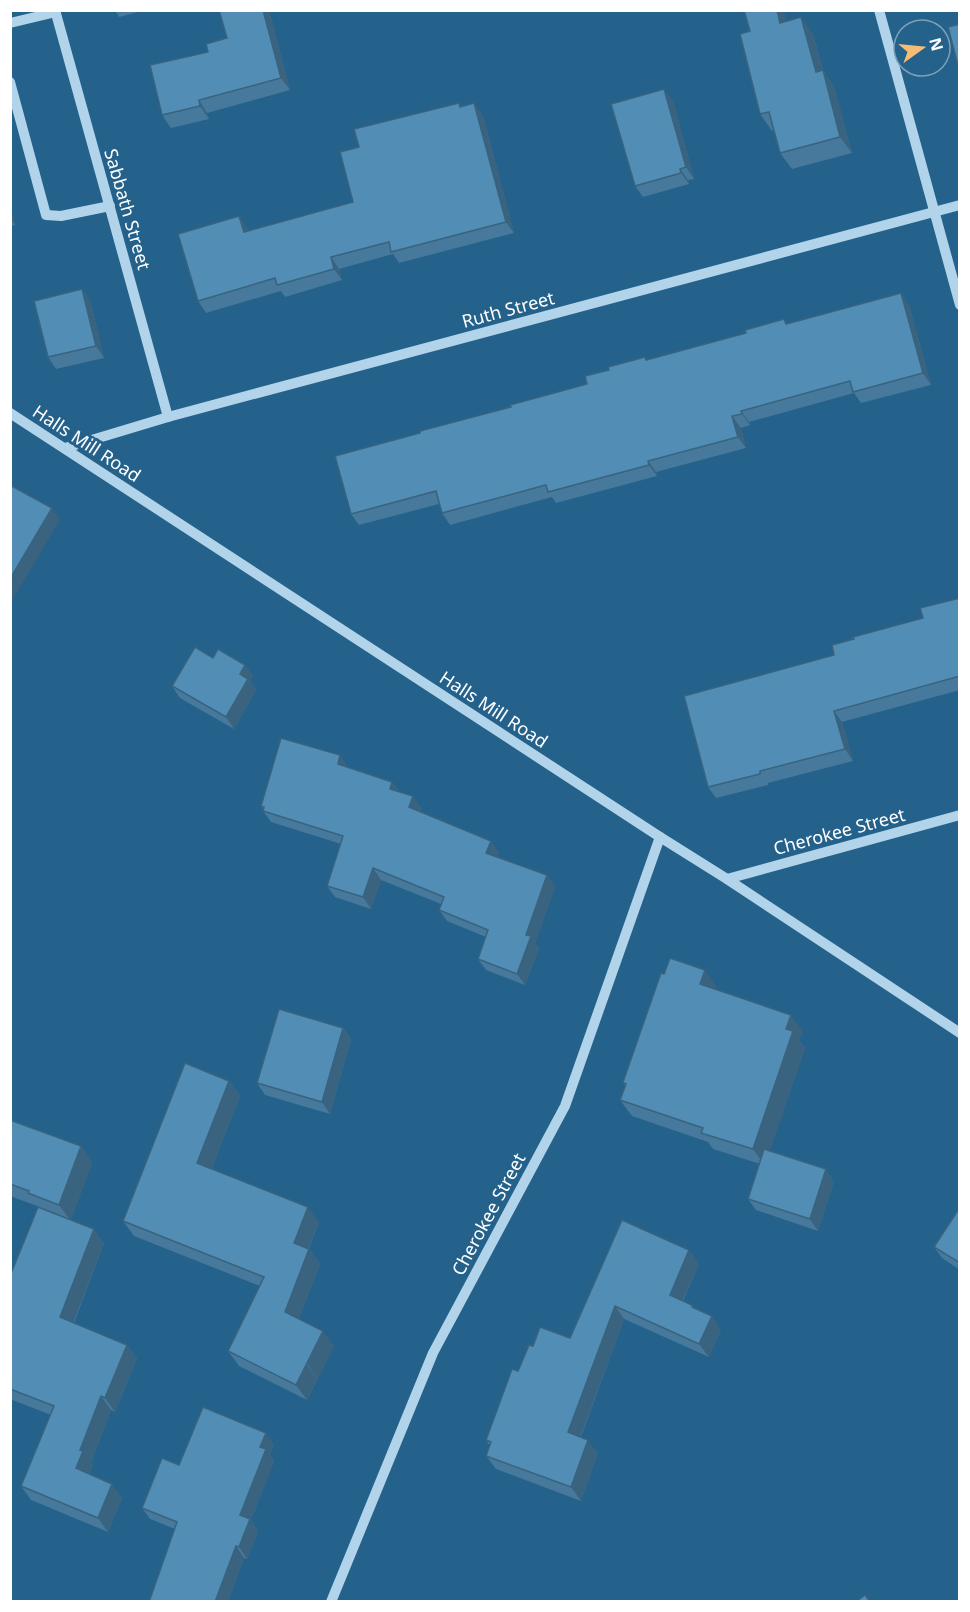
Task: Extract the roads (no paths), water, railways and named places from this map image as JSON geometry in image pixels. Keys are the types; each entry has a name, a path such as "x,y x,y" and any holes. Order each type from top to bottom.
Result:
{"street":[{"path":"879,10 960,305"},
{"path":"10,23 56,11"},
{"name":"Sabbath Street","path":"56,11 168,417"},
{"path":"10,82 46,215 61,216 110,206"},
{"name":"Ruth Street","path":"65,448 168,417 960,205"},
{"name":"Halls Mill Road","path":"10,413 960,1033"},
{"name":"Cherokee Street","path":"727,879 960,815"},
{"name":"Cherokee Street","path":"331,1602 433,1353 565,1106 660,837"}]}
